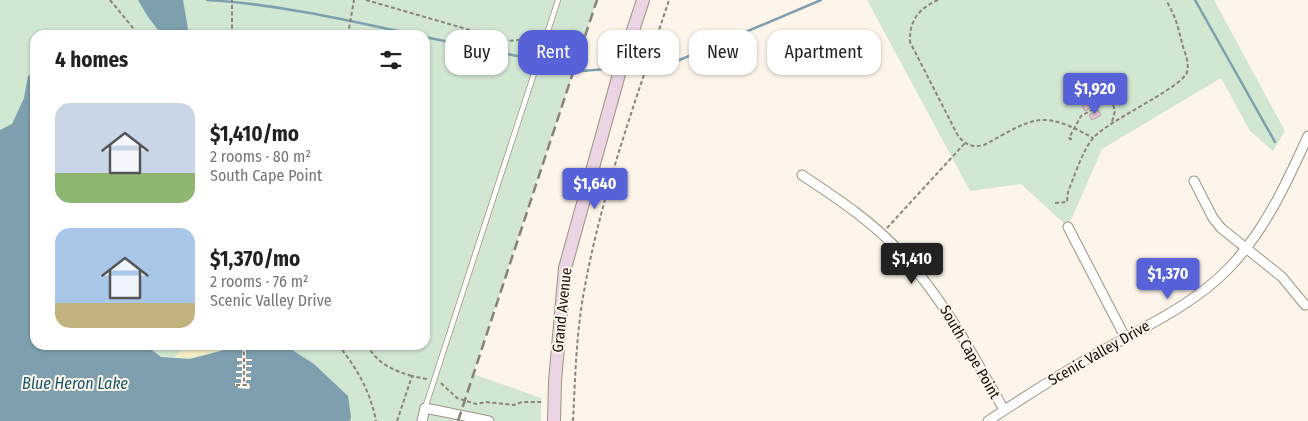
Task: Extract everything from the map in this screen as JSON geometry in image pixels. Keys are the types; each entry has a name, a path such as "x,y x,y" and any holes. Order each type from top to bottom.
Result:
{"main road":[{"name":"Grand Avenue","path":"554,421 555,381 565,268 620,67 643,0"}],"street":[{"name":"Scenic Valley Drive","path":"988,421 1068,370 1192,299 1228,270 1248,247 1281,194 1308,136"},
{"name":"South Cape Point","path":"802,174 850,208 900,252 941,302 1004,410"},
{"path":"1194,181 1213,218 1227,233 1248,247 1282,276 1305,305"},
{"path":"1068,227 1125,338"},
{"path":"422,421 425,408 489,421"}],"lane":[{"path":"549,30 558,0"},
{"path":"425,408 534,75"}],"path":[{"path":"110,0 135,30"},
{"path":"232,0 232,30"},
{"path":"349,30 354,0"},
{"path":"366,0 508,41 518,40"},
{"path":"573,421 576,349 591,258 616,157 669,0"},
{"path":"938,0 923,8 916,15 910,34 910,42 957,134 965,143 976,147 984,145 1034,120 1045,119 1074,127 1093,138"},
{"path":"1055,203 1067,202 1068,192 1093,138 1111,124 1180,82 1188,71 1180,29 1166,0"},
{"path":"1114,79 1125,99"},
{"path":"1070,140 1069,138 1074,127 1081,116 1122,93"},
{"path":"1111,99 1115,111 1111,124"},
{"path":"881,234 965,143"},
{"path":"244,350 244,385"},
{"path":"341,350 358,374 369,397 376,421"},
{"path":"370,350 374,356 387,367 443,384 457,398 476,404 486,402 514,405 522,402 538,402"},
{"path":"397,421 412,376"},
{"path":"236,385 250,385"},
{"path":"568,402 574,402"}],"green space":[{"path":"0,0 597,0 587,30 518,30 518,75 572,75 473,374 541,398 541,421 0,421"},
{"path":"867,0 1214,0 1285,131 1273,151 1250,131 1221,78 1102,149 1068,227 1021,184 970,191"}],"sand":[{"path":"226,350 191,357 174,358 181,351"}],"water":[{"path":"138,0 183,0 188,30 158,30"},
{"name":"Blue Heron Lake","path":"30,75 30,350 152,350 161,357 190,359 224,350 292,350 314,364 348,396 350,421 0,421 0,130 12,124 24,98 28,76"}],"pier":[{"path":"243,350 246,350 246,359 252,359 252,361 246,361 246,365 252,365 252,367 246,367 246,371 251,371 251,373 246,374 246,377 251,377 251,380 246,380 246,383 251,384 249,389 235,386 235,383 241,383 241,379 236,379 236,377 242,377 242,373 236,373 236,371 242,371 242,367 237,367 237,365 242,364 242,361 237,361 237,358 242,358"}],"building":[{"path":"1090,93 1096,104 1085,111 1079,99"},
{"path":"1098,110 1101,115 1092,120 1089,115"}],"waterway":[{"path":"207,0 286,9 393,30"},
{"path":"679,60 821,0"},
{"path":"1195,0 1275,142"},
{"path":"430,38 518,56"},
{"path":"588,70 598,70"}],"railway":[{"path":"458,421 597,0"}]}
